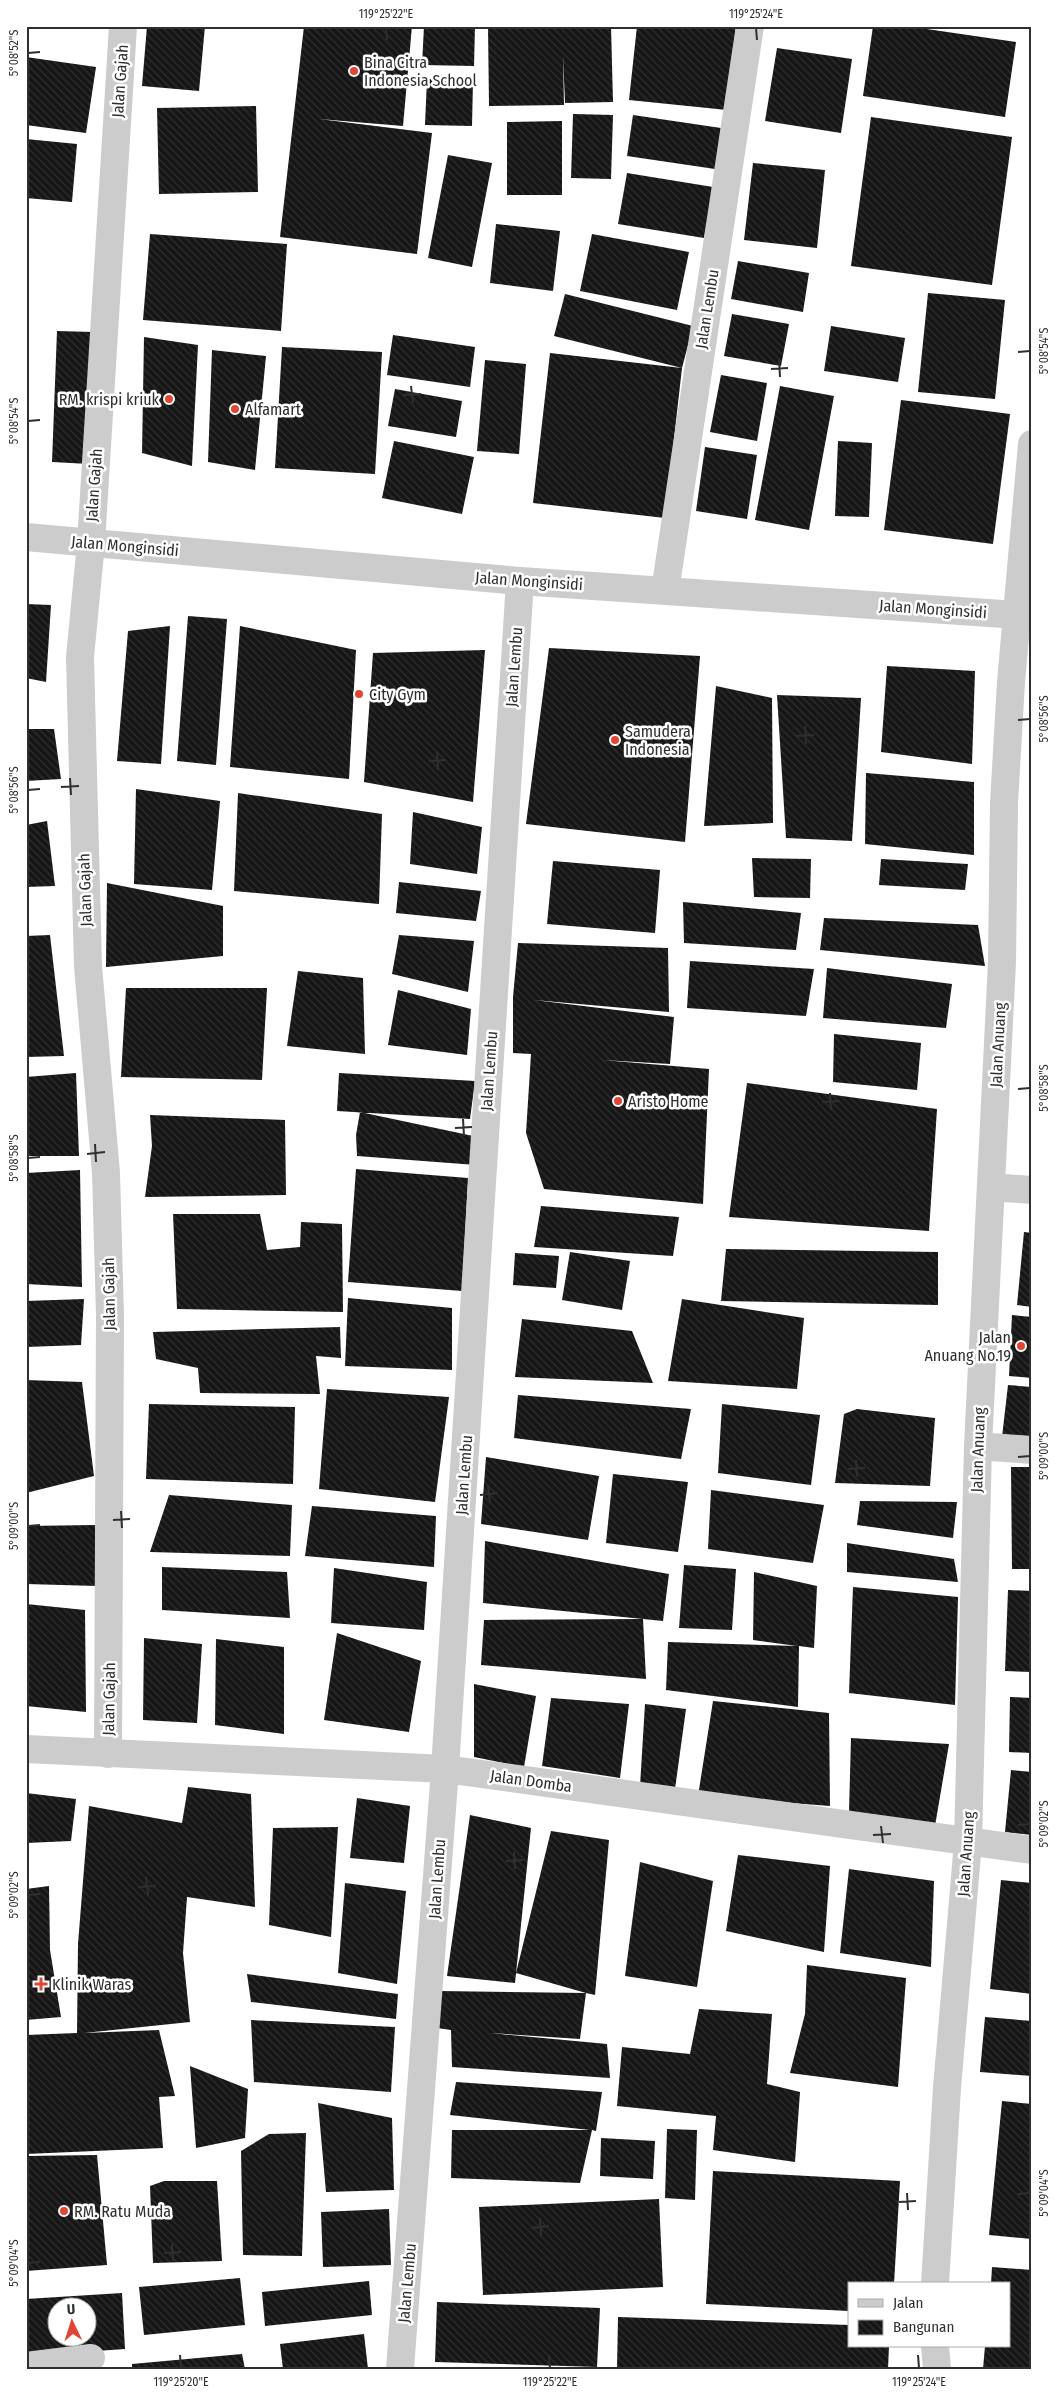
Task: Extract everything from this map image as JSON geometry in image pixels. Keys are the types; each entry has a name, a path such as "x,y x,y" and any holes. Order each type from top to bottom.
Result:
{"street":[{"name":"Jalan Gajah","path":"108,1754 110,1305 106,1173 88,966 80,657 91,543 123,26"},
{"name":"Jalan Lembu","path":"665,591 750,26"},
{"name":"Jalan Anuang","path":"935,2282 947,2088 968,1842 978,1446 1002,962 1004,803 1024,615 1032,444"},
{"name":"Jalan Monginsidi","path":"26,537 520,581 1024,615"},
{"name":"Jalan Lembu","path":"400,2369 445,1769 520,581"},
{"path":"991,1187 1032,1190"},
{"path":"978,1446 1032,1450"},
{"name":"Jalan Domba","path":"26,1749 445,1769 1032,1850"},
{"path":"935,2348 937,2369"},
{"path":"26,2366 92,2358"}],"building":[{"path":"147,26 205,26 199,91 142,86"},
{"path":"304,26 412,26 403,126 319,119 432,133 417,254 280,237"},
{"path":"424,26 475,26 474,66 422,65"},
{"path":"488,26 611,26 613,102 565,103 563,55 564,105 489,106"},
{"path":"637,26 736,26 727,110 629,100"},
{"path":"873,26 906,26 1016,42 1005,117 863,96"},
{"path":"777,48 852,59 841,133 765,121"},
{"path":"26,57 96,67 86,133 26,125"},
{"path":"427,79 473,82 472,126 425,125"},
{"path":"256,106 258,192 159,194 157,108"},
{"path":"573,114 613,115 611,179 571,178"},
{"path":"633,115 721,128 715,169 627,156"},
{"path":"871,117 1012,137 992,285 851,266"},
{"path":"562,121 562,195 507,195 507,122"},
{"path":"26,139 77,144 72,202 26,198"},
{"path":"448,155 492,163 472,267 428,258"},
{"path":"753,163 825,170 817,248 744,240"},
{"path":"627,173 713,187 704,238 618,224"},
{"path":"496,224 560,231 553,291 490,283"},
{"path":"150,234 287,244 281,331 143,320"},
{"path":"592,234 689,252 677,310 580,291"},
{"path":"738,261 809,273 803,312 731,299"},
{"path":"928,293 1005,300 995,399 918,392"},
{"path":"565,294 693,326 682,368 554,336"},
{"path":"732,314 789,324 781,366 724,356"},
{"path":"831,326 905,338 898,382 824,371"},
{"path":"57,331 94,332 89,464 52,462"},
{"path":"393,335 475,347 470,387 387,375"},
{"name":"RM. krispi kriuk","path":"144,337 198,345 192,466 142,453"},
{"path":"282,347 382,352 375,474 275,468"},
{"name":"Alfamart","path":"212,350 266,356 255,470 208,462"},
{"path":"550,353 682,368 665,518 533,503"},
{"path":"485,360 526,364 519,454 477,451"},
{"path":"721,375 767,383 757,441 710,432"},
{"path":"780,386 834,396 809,530 755,520"},
{"path":"395,389 462,401 456,437 388,426"},
{"path":"901,400 1010,414 993,544 884,530"},
{"path":"394,441 474,457 462,514 382,498"},
{"path":"838,441 872,443 869,517 835,516"},
{"path":"705,447 757,455 747,519 696,511"},
{"path":"26,604 51,605 46,682 26,678"},
{"path":"188,616 227,619 216,765 177,761"},
{"path":"170,626 161,764 117,761 128,631"},
{"path":"240,626 356,650 349,779 230,767"},
{"name":"Samudera Indonesia","path":"549,648 700,656 685,842 526,824"},
{"path":"485,650 473,802 364,782 373,653"},
{"path":"887,666 975,671 972,764 881,752"},
{"path":"716,686 772,698 773,823 704,826"},
{"path":"777,695 861,698 852,841 786,838"},
{"path":"26,729 54,729 61,779 26,781"},
{"path":"866,773 974,782 974,855 865,844"},
{"path":"136,789 220,801 212,890 134,884"},
{"path":"238,793 382,814 379,904 234,891"},
{"path":"413,812 482,827 477,874 410,864"},
{"path":"47,821 55,886 26,887 26,825"},
{"path":"752,858 811,859 810,898 754,897"},
{"path":"881,859 968,864 965,890 879,885"},
{"path":"553,861 660,870 655,933 547,924"},
{"path":"399,882 481,891 476,921 396,913"},
{"path":"107,883 223,906 223,956 106,967"},
{"path":"683,902 801,913 796,950 684,943"},
{"path":"824,918 978,925 985,966 820,950"},
{"path":"50,935 64,1056 26,1057 26,936"},
{"path":"399,935 474,941 468,992 392,974"},
{"path":"518,943 668,948 669,1012 534,1000 674,1017 670,1064 602,1060 709,1069 703,1204 544,1189 526,1133 531,1054 513,1053 513,997"},
{"path":"690,961 814,969 806,1016 687,1008"},
{"path":"827,968 952,984 946,1028 823,1018"},
{"path":"298,971 363,978 365,1054 287,1046"},
{"path":"126,988 267,988 262,1080 121,1077"},
{"path":"398,990 471,1009 467,1055 388,1045"},
{"path":"834,1034 921,1043 917,1090 833,1082"},
{"path":"76,1073 79,1156 26,1156 26,1077"},
{"path":"339,1073 475,1081 470,1119 337,1111"},
{"path":"747,1083 937,1109 929,1231 729,1217"},
{"path":"360,1112 478,1137 476,1165 357,1156 356,1135"},
{"path":"150,1115 285,1120 286,1195 145,1197 152,1146"},
{"path":"356,1169 468,1178 462,1291 348,1282"},
{"path":"80,1170 82,1287 26,1284 26,1173"},
{"path":"541,1206 679,1217 673,1256 534,1247"},
{"path":"173,1214 260,1214 267,1250 300,1247 301,1222 342,1224 343,1312 177,1309"},
{"path":"1024,1232 1032,1233 1032,1307 1017,1305"},
{"path":"726,1249 938,1252 938,1305 721,1301"},
{"path":"570,1252 630,1261 622,1310 562,1300"},
{"path":"515,1253 559,1256 556,1288 513,1285"},
{"path":"348,1298 452,1308 452,1370 345,1366"},
{"path":"84,1299 81,1345 26,1347 26,1301"},
{"path":"682,1299 804,1318 797,1389 668,1381"},
{"name":"Jalan Anuang No.19","path":"1012,1315 1032,1317 1032,1378 1009,1376"},
{"path":"522,1319 632,1331 653,1383 515,1377"},
{"path":"340,1327 341,1358 316,1356 320,1394 200,1393 198,1368 156,1359 153,1332"},
{"path":"26,1380 82,1382 94,1476 26,1493"},
{"path":"1008,1385 1032,1387 1032,1438 1002,1437"},
{"path":"327,1389 449,1397 435,1502 319,1489"},
{"path":"518,1395 691,1409 681,1459 514,1438"},
{"path":"149,1404 295,1407 293,1484 146,1479"},
{"path":"722,1404 820,1415 811,1485 718,1473"},
{"path":"857,1409 935,1418 930,1486 835,1483 844,1414"},
{"path":"486,1457 599,1476 588,1540 481,1524"},
{"path":"1011,1467 1032,1467 1032,1569 1012,1569"},
{"path":"613,1474 688,1482 678,1552 606,1543"},
{"path":"711,1490 824,1505 813,1563 708,1549"},
{"path":"169,1495 292,1505 290,1556 150,1552"},
{"path":"860,1501 957,1502 953,1538 857,1525"},
{"path":"312,1506 436,1516 434,1567 305,1556"},
{"path":"95,1525 97,1586 26,1584 26,1526"},
{"path":"485,1541 669,1574 663,1621 483,1603"},
{"path":"847,1543 954,1559 958,1582 847,1572"},
{"path":"684,1565 736,1569 732,1630 679,1628"},
{"path":"162,1567 287,1572 290,1618 162,1610"},
{"path":"334,1568 427,1582 424,1630 331,1623"},
{"path":"754,1572 817,1586 814,1648 799,1646 798,1707 666,1690 668,1642 797,1646 753,1640"},
{"path":"853,1587 958,1597 955,1705 849,1693"},
{"path":"1008,1590 1032,1591 1032,1672 1005,1671"},
{"path":"26,1604 85,1610 86,1712 26,1706"},
{"path":"643,1619 646,1679 481,1665 484,1620"},
{"path":"337,1633 421,1661 409,1732 324,1720"},
{"path":"144,1638 202,1644 197,1723 143,1720"},
{"path":"216,1639 284,1647 284,1734 215,1725"},
{"path":"474,1684 536,1696 524,1767 474,1757"},
{"path":"1010,1697 1032,1698 1032,1753 1009,1752"},
{"path":"551,1698 629,1704 620,1778 542,1766"},
{"path":"713,1701 829,1713 830,1806 698,1796"},
{"path":"645,1704 686,1709 675,1789 640,1786"},
{"path":"851,1738 949,1744 935,1826 849,1812"},
{"path":"1011,1770 1032,1772 1032,1835 1005,1832"},
{"path":"188,1787 251,1794 255,1907 187,1897 183,1953 190,2022 84,2033 159,2030 175,2096 159,2097 163,2148 26,2154 26,2035 77,2033 78,1944 89,1806 182,1823"},
{"path":"26,1793 76,1799 71,1841 26,1843"},
{"path":"357,1798 410,1806 404,1863 350,1858"},
{"path":"470,1815 531,1828 515,1983 447,1976"},
{"path":"338,1827 331,1937 269,1925 273,1828"},
{"path":"551,1831 609,1840 595,1995 516,1973"},
{"path":"738,1855 830,1866 824,1952 726,1931"},
{"path":"640,1862 713,1881 697,1987 625,1976"},
{"path":"849,1869 934,1881 931,1967 840,1953"},
{"path":"1001,1880 1032,1883 1032,1994 990,1989"},
{"path":"345,1883 406,1891 397,1984 338,1973"},
{"path":"49,1886 50,1950 61,2017 26,2020 26,1889"},
{"path":"807,1965 906,1978 898,2087 790,2073 805,2014"},
{"path":"247,1974 398,1994 396,2019 251,2002"},
{"path":"439,1991 586,1993 580,2039 490,2033 607,2044 610,2078 452,2067 451,2030 437,2028"},
{"path":"699,2009 772,2014 767,2084 800,2092 795,2162 713,2150 716,2116 617,2106 622,2047 690,2054"},
{"path":"985,2017 1032,2021 1032,2076 980,2072"},
{"path":"251,2020 395,2027 391,2092 254,2082"},
{"path":"190,2066 248,2089 245,2138 196,2148"},
{"path":"456,2082 602,2092 596,2131 592,2130 580,2183 451,2178 452,2130 590,2130 450,2115"},
{"path":"1002,2101 1032,2104 1032,2239 989,2235"},
{"path":"318,2103 392,2118 394,2190 326,2192"},
{"path":"667,2129 697,2130 695,2200 665,2198"},
{"path":"306,2133 302,2256 243,2255 241,2151 269,2134"},
{"path":"601,2138 655,2141 653,2179 600,2176"},
{"name":"RM. Ratu Muda","path":"97,2155 107,2265 26,2271 26,2156"},
{"path":"713,2171 900,2181 894,2282 848,2282 848,2311 706,2304"},
{"path":"164,2181 217,2181 222,2261 153,2263 150,2186"},
{"path":"659,2199 663,2287 483,2295 479,2207"},
{"path":"389,2209 391,2265 323,2267 321,2212"},
{"path":"992,2267 1032,2270 1032,2369 983,2369 985,2348 1010,2348 1010,2282 991,2282"},
{"path":"240,2278 245,2325 144,2335 139,2287"},
{"path":"369,2281 372,2315 265,2326 262,2292"},
{"path":"122,2293 125,2349 26,2356 26,2299"},
{"path":"437,2302 600,2308 597,2367 435,2362"},
{"path":"618,2317 848,2325 848,2348 889,2348 888,2369 617,2369"},
{"path":"364,2334 368,2369 283,2369 280,2344"},
{"path":"242,2354 245,2369 132,2369 132,2364"}],"place":[{"name":"Bina Citra Indonesia School","path":"354,71"},
{"name":"RM. krispi kriuk","path":"169,399"},
{"name":"Alfamart","path":"235,409"},
{"name":"City Gym","path":"359,694"},
{"name":"Samudera Indonesia","path":"615,740"},
{"name":"Aristo Home","path":"618,1101"},
{"name":"Jalan Anuang No.19","path":"1021,1346"},
{"name":"Klinik Waras","path":"41,1984"},
{"name":"RM. Ratu Muda","path":"64,2211"}]}
